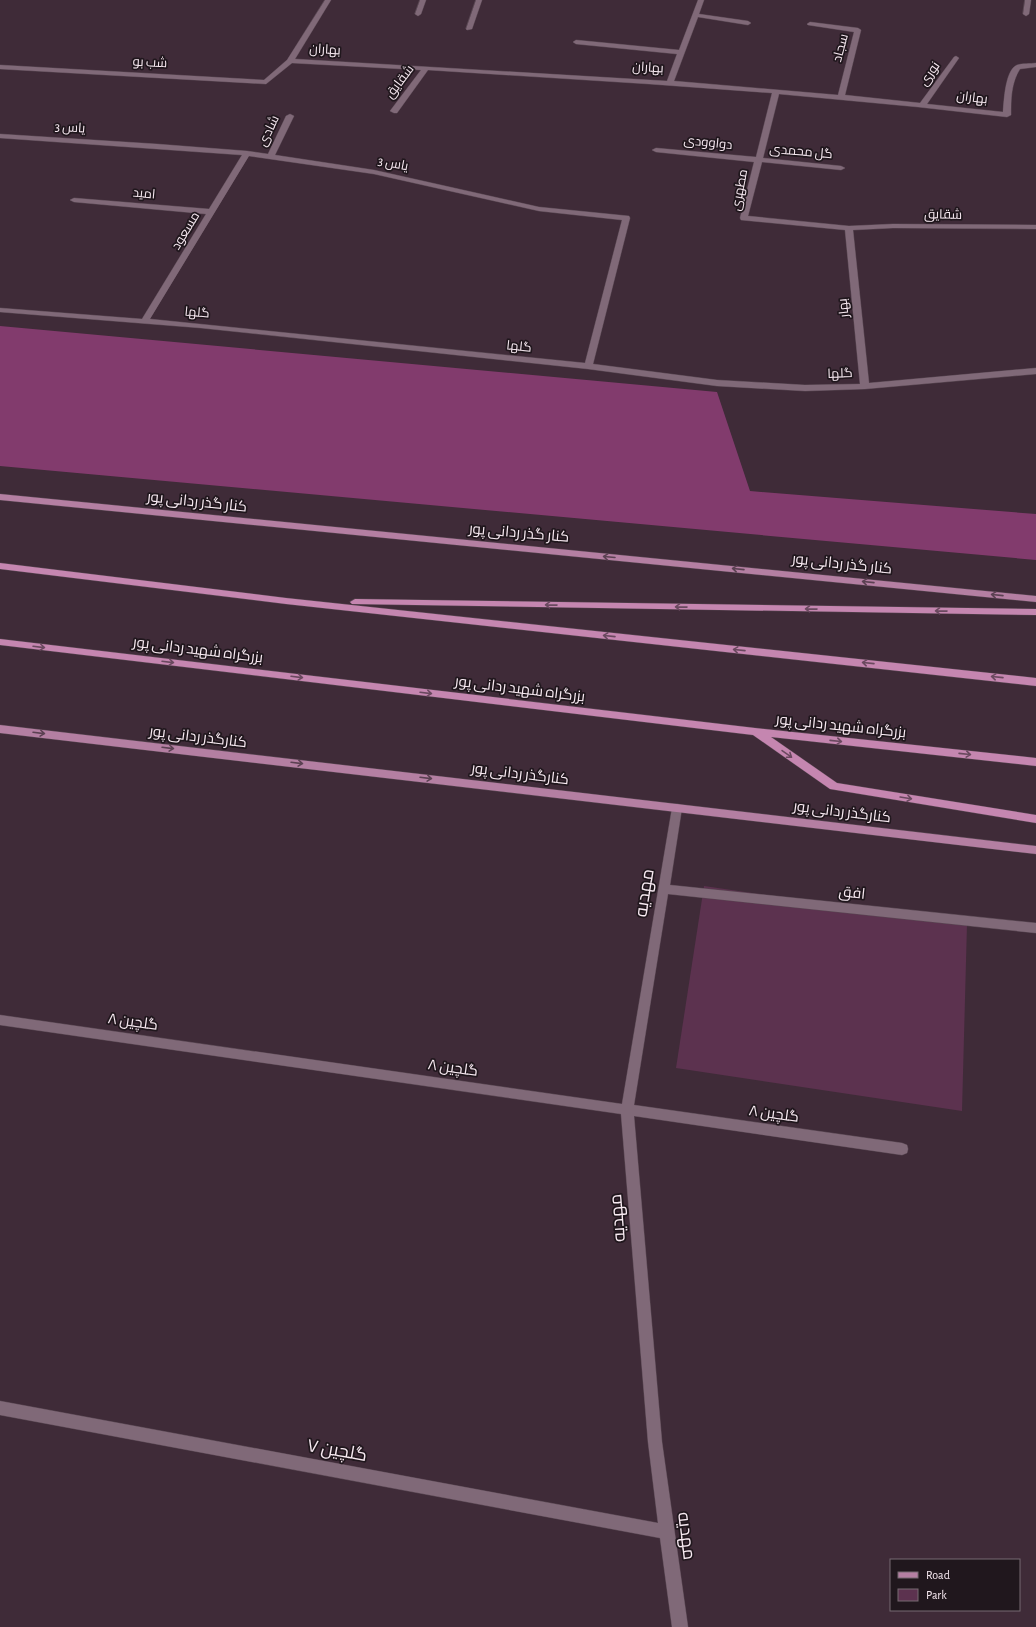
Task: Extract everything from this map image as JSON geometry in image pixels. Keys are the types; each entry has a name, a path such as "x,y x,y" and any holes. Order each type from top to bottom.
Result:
{"highway":[{"path":"0,566 286,601 1036,682"},
{"path":"286,601 1036,612"},
{"name":"بزرگراه شهید ردانی پور","path":"0,642 755,732 1036,762"},
{"path":"755,732 834,786 1036,819"}],"main road":[{"name":"کنار گذر ردانی پور","path":"0,497 1036,599"},
{"name":"کنارگذر ردانی پور","path":"0,729 1036,850"}],"street":[{"name":"بهاران","path":"328,0 290,61 670,82 923,104 1008,115 1007,100 1011,77 1018,67 1036,65"},
{"path":"418,14 423,0"},
{"path":"469,29 479,0"},
{"path":"670,82 701,0"},
{"path":"1026,14 1028,0"},
{"path":"695,15 748,23"},
{"name":"سجاد","path":"810,24 858,30 841,97"},
{"path":"576,42 681,52"},
{"name":"نوری","path":"923,104 956,58"},
{"name":"شب بو","path":"0,67 266,82 290,61"},
{"name":"شقایق","path":"394,111 426,68"},
{"name":"مطهری","path":"776,91 744,218 849,228"},
{"name":"شادی","path":"270,157 290,116"},
{"name":"یاس 3","path":"0,136 247,153 374,172 478,194 539,209 626,218 588,366"},
{"name":"دواوودی","path":"656,150 758,160"},
{"name":"مسعود","path":"145,321 247,153"},
{"name":"گل محمدی","path":"758,160 841,168"},
{"name":"امید","path":"74,200 212,212"},
{"name":"شقایق","path":"849,228 893,226 1036,227"},
{"name":"بهار","path":"849,228 865,386"},
{"name":"گلها","path":"0,310 145,321 588,366 717,383 805,388 865,386 1036,371"},
{"name":"مهدیه","path":"677,808 627,1109 656,1442 680,1627"},
{"name":"افق","path":"664,889 1036,928"},
{"name":"گلچین ۸","path":"0,1020 902,1149"},
{"name":"گلچین ۷","path":"0,1408 668,1532"}],"green space":[{"path":"704,886 967,924 962,1111 676,1068"}],"shaded area":[{"path":"0,326 717,392 750,491 1036,514 1036,560 0,466"}]}
